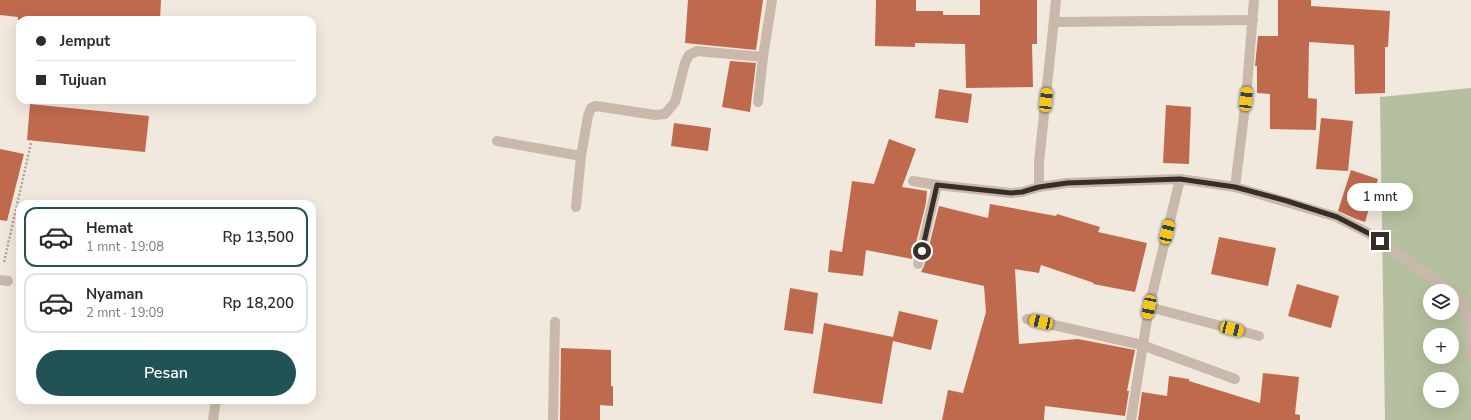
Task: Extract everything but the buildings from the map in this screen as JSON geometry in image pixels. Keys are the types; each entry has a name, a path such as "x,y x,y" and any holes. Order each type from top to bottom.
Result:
{"street":[{"path":"758,102 762,57 772,0"},
{"path":"1039,187 1039,162 1056,0"},
{"path":"1235,187 1246,99 1254,0"},
{"path":"1054,22 1253,20"},
{"path":"576,207 581,156 588,116 591,108 596,106 655,115 665,114 675,102 685,63 689,55 697,51 762,57"},
{"path":"497,141 581,156"},
{"path":"1131,420 1149,307 1180,179"},
{"path":"913,181 1011,193 1067,183 1180,179 1235,187 1337,217 1368,233 1441,284"},
{"path":"918,264 937,185"},
{"path":"1459,299 1464,304 1470,323 1471,356"},
{"path":"1149,307 1259,336"},
{"path":"1027,319 1142,346 1235,379"},
{"path":"553,420 555,322"},
{"path":"213,420 215,404"}],"path":[{"path":"18,200 31,143"},
{"path":"4,263 16,210"}],"green space":[{"path":"1471,88 1471,420 1385,420 1380,97"}],"route":[{"path":"922,251 937,185 1011,193 1067,183 1180,179 1235,187 1287,201 1337,217 1380,241"}]}
